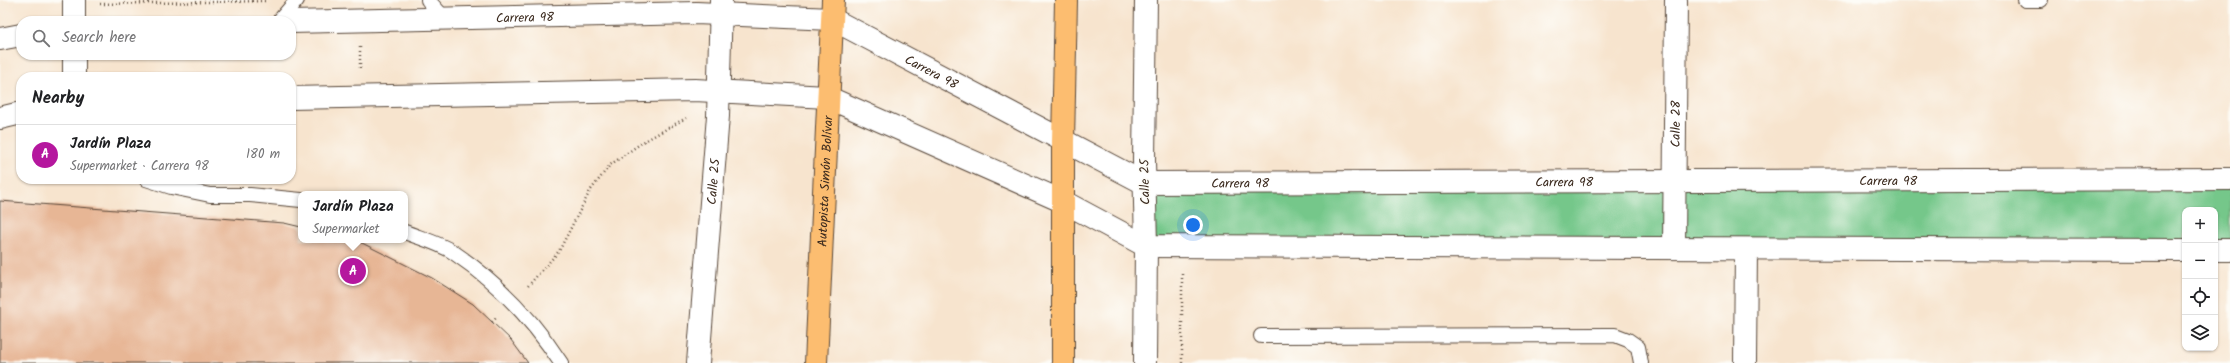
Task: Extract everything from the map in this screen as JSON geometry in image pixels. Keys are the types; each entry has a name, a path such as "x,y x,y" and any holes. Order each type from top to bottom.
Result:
{"highway":[{"path":"1063,363 1063,142 1066,0"},
{"name":"Autopista Simón Bolívar","path":"816,363 832,9"}],"street":[{"name":"Calle 25","path":"1145,363 1146,246 1144,183 1146,0"},
{"name":"Calle 28","path":"1674,248 1676,0"},
{"name":"Carrera 98","path":"296,22 445,19 720,6 832,9 1063,142 1144,183 2230,179"},
{"name":"Calle 25","path":"698,363 718,116 720,6"},
{"path":"0,39 16,36"},
{"path":"74,60 74,72"},
{"path":"296,98 718,91 827,97 1064,202 1146,246 2182,250"},
{"path":"0,118 16,114"},
{"path":"1744,363 1746,249"},
{"path":"2218,250 2230,250"}],"lane":[{"path":"283,16 297,0"},
{"path":"428,0 445,19"},
{"path":"2025,0 2041,0"},
{"path":"160,184 171,188 210,195 250,195 298,200"},
{"path":"408,233 452,251 490,281 541,333 561,363"},
{"path":"1261,336 1615,335 1638,346 1641,363"}],"path":[{"path":"74,9 297,0"},
{"path":"360,21 361,96"},
{"path":"492,322 537,278 559,251 590,191 610,165 644,142 687,118"},
{"path":"1182,274 1182,363"}],"green space":[{"path":"2230,179 2230,250 2218,250 2218,207 2182,207 2182,250 1146,246 1144,183"}],"building":[{"path":"0,201 284,223 298,226 298,243 362,243 432,278 473,304 511,340 528,363 0,363"}],"place":[{"name":"Jardín Plaza","path":"353,271"}]}
